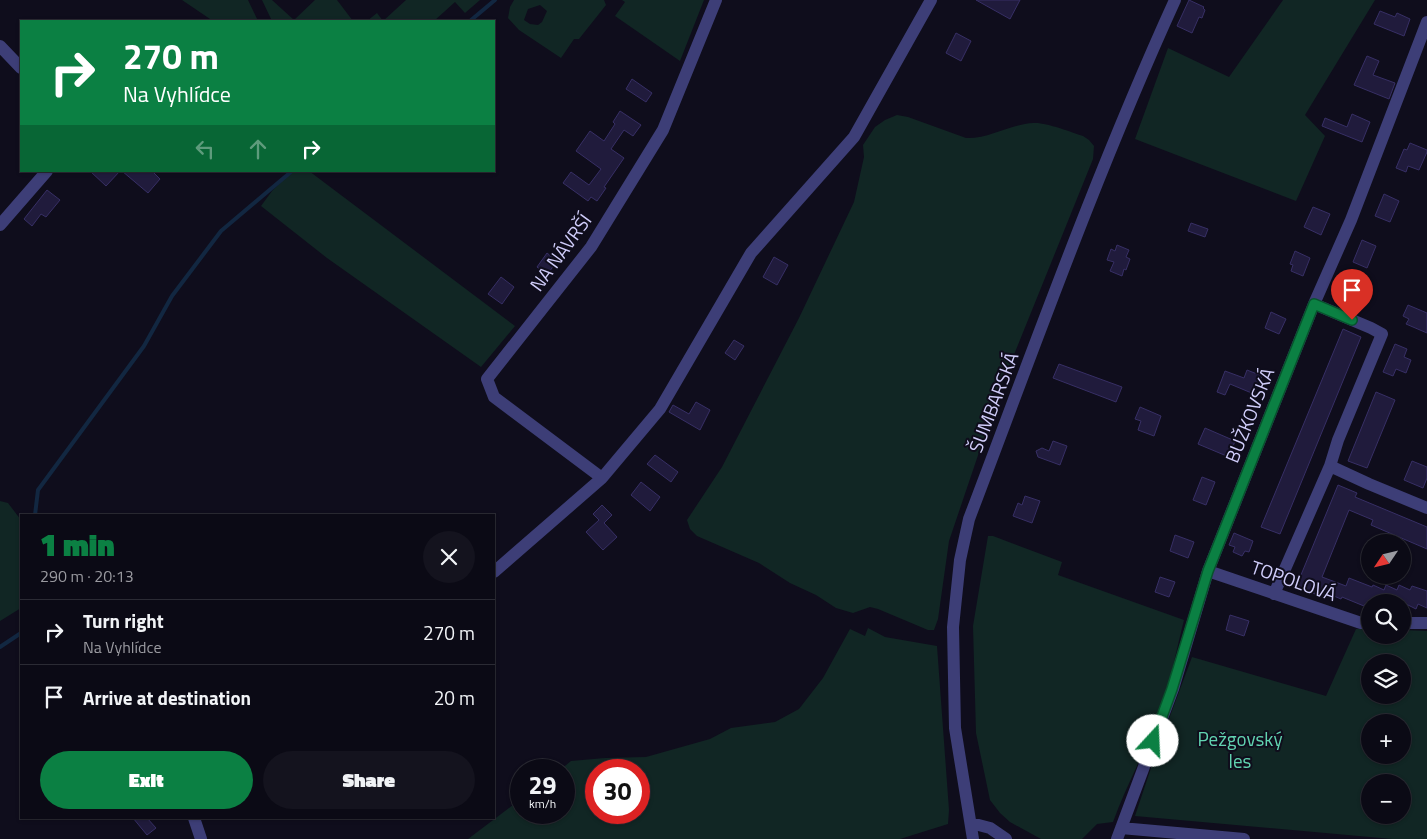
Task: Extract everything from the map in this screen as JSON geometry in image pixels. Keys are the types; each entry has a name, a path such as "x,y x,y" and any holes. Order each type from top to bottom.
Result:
{"street":[{"name":"NA NÁVRŠÍ","path":"602,478 494,397 487,379 591,247 663,130 716,0"},
{"path":"495,571 602,478 660,409 751,254 854,137 931,0"},
{"name":"ŠUMBARSKÁ","path":"973,839 955,728 953,627 960,560 969,519 1082,220 1146,64 1175,0"},
{"name":"BUŽKOVSKÁ","path":"1119,834 1172,689 1208,571 1314,304 1351,220 1427,22"},
{"path":"0,46 20,67"},
{"path":"0,225 46,172"},
{"path":"1274,594 1330,466 1338,440 1382,334 1314,304"},
{"path":"1330,466 1427,508"},
{"name":"TOPOLOVÁ","path":"1208,571 1361,622"},
{"path":"1411,623 1427,623"},
{"path":"194,819 201,839"},
{"path":"970,823 990,828 1006,839"},
{"path":"1119,834 1244,839"}],"green space":[{"path":"182,0 248,0 258,20 212,20"},
{"path":"262,0 272,0 294,20 272,20"},
{"path":"315,0 337,0 352,20 294,20"},
{"path":"406,0 480,0 465,13 455,2 435,20 384,20"},
{"path":"514,0 604,0 606,5 579,39 574,39 561,58 519,30 508,18 510,7","holes":["540,5 547,11 542,22 538,25 530,24 524,20 528,9"]},
{"path":"622,0 704,0 680,61 615,16 625,2"},
{"path":"1283,0 1375,0 1305,115 1325,136 1296,201 1135,139 1168,48 1229,77"},
{"path":"377,13 382,20 368,20"},
{"path":"897,115 908,117 966,138 975,138 1025,124 1039,123 1083,136 1094,146 1093,159 1001,387 993,400 993,411 949,541 938,619 934,630 928,630 870,607 853,613 836,608 816,595 790,583 759,563 697,536 690,529 687,520 722,467 799,318 854,202 864,157 863,145 875,127"},
{"path":"287,172 310,172 515,326 481,367 327,258 261,206 272,191 289,174"},
{"path":"0,501 8,503 20,519 20,609 0,621"},
{"path":"988,536 993,536 1062,562 1058,575 1184,620 1162,704 1113,822 1097,824 1082,839 1041,839 1010,822 990,800 976,733 973,626"},
{"path":"868,628 885,637 937,646 949,810 948,824 900,839 468,839 510,807 510,824 575,824 575,761 585,760 585,824 650,824 650,759 594,759 646,757 710,739 731,728 775,722 799,709 823,678 850,629 865,636"},
{"name":"Pežgovský les","path":"1356,629 1361,629 1361,644 1411,644 1411,630 1427,631 1427,839 1392,839 1135,816 1192,657 1326,696"}],"building":[{"path":"976,0 1020,0 1010,19"},
{"path":"1189,0 1204,7 1205,10 1202,18 1199,17 1192,33 1177,26"},
{"path":"1380,11 1395,17 1397,13 1410,19 1404,36 1374,24"},
{"path":"956,33 971,41 961,61 946,53"},
{"path":"1367,56 1379,61 1373,75 1395,83 1389,99 1354,85"},
{"path":"632,79 652,93 646,102 626,89"},
{"path":"620,111 641,125 633,136 624,130 611,149 624,158 604,187 606,188 597,201 591,197 588,201 563,183 571,172 589,185 601,169 576,151 590,131 604,141 615,124 613,122"},
{"path":"1352,114 1370,122 1362,142 1322,126 1325,118 1347,127"},
{"path":"1410,143 1427,150 1427,152 1419,170 1408,166 1406,172 1396,168 1404,149 1407,150"},
{"path":"91,172 119,172 106,186"},
{"path":"123,172 153,172 160,179 148,193"},
{"path":"47,190 60,200 46,217 41,214 32,226 24,219"},
{"path":"1384,194 1399,201 1390,222 1375,216"},
{"path":"1313,207 1330,214 1321,235 1304,227"},
{"path":"1191,223 1208,229 1205,237 1188,231"},
{"path":"1362,240 1376,246 1367,268 1353,262"},
{"path":"1117,245 1129,250 1126,257 1130,259 1122,276 1110,271 1114,262 1107,260 1111,249 1115,251"},
{"path":"1295,251 1310,258 1303,276 1291,271 1293,265 1290,264"},
{"path":"547,253 557,261 547,275 537,267"},
{"path":"774,257 788,265 777,285 763,277"},
{"path":"501,277 514,287 502,304 488,294"},
{"path":"1408,305 1427,313 1427,333 1406,324 1409,319 1403,316"},
{"path":"1271,312 1286,319 1279,334 1265,328"},
{"path":"1343,329 1361,337 1280,534 1261,527"},
{"path":"734,340 744,346 735,360 725,353"},
{"path":"1395,344 1407,349 1404,357 1411,360 1406,373 1396,369 1393,376 1383,372"},
{"path":"1059,364 1122,387 1116,402 1053,378"},
{"path":"1247,370 1262,376 1254,394 1230,384 1225,395 1217,392 1225,371 1244,378"},
{"path":"1376,392 1395,400 1367,468 1348,461"},
{"path":"696,402 710,410 700,430 669,412 673,405 689,414"},
{"path":"1140,407 1161,416 1154,436 1138,430 1141,421 1135,419"},
{"path":"1205,428 1235,441 1229,457 1198,444"},
{"path":"1053,441 1067,446 1060,465 1038,457 1036,451 1042,448 1049,451"},
{"path":"655,455 678,472 671,482 647,464"},
{"path":"1412,461 1427,467 1427,478 1423,488 1404,480"},
{"path":"1202,477 1215,482 1206,505 1193,500"},
{"path":"641,482 660,497 650,511 631,495"},
{"path":"1338,485 1357,493 1355,497 1427,527 1427,549 1411,542 1411,534 1392,534 1371,525 1373,520 1349,510 1322,577 1346,586 1349,578 1361,584 1372,587 1373,585 1384,590 1386,585 1397,590 1399,585 1410,590 1412,586 1427,591 1427,608 1418,604 1416,609 1411,606 1411,594 1361,594 1361,605 1317,589 1315,594 1296,587"},
{"path":"1025,496 1040,501 1032,523 1013,516 1018,503 1022,505"},
{"path":"602,505 612,515 604,523 617,537 603,550 586,532 599,520 593,514"},
{"path":"1234,533 1253,541 1249,552 1245,551 1242,556 1233,552 1235,547 1229,545"},
{"path":"1175,535 1194,542 1188,558 1170,551"},
{"path":"1160,577 1175,582 1169,597 1155,592"},
{"path":"1230,615 1249,621 1244,636 1226,630"},
{"path":"134,819 148,819 156,828 147,835"}],"waterway":[{"path":"471,20 495,0"},
{"path":"35,514 38,490 144,346 172,296 221,231 291,172"},
{"path":"0,647 20,634"}],"route":[{"path":"1153,741 1172,689 1208,571 1314,304 1352,320"}]}
